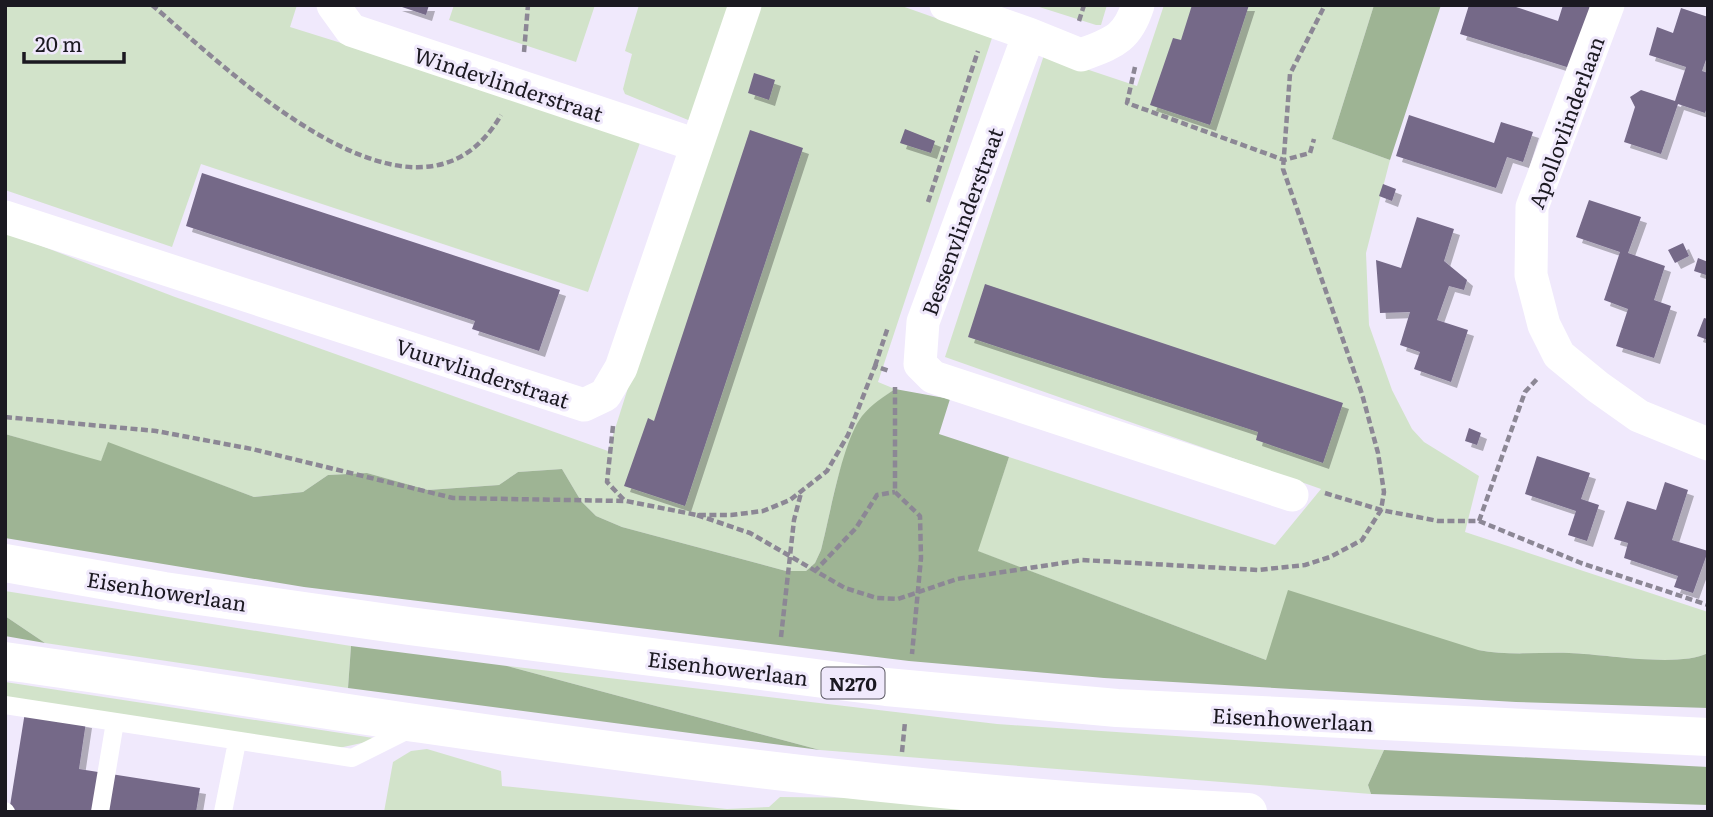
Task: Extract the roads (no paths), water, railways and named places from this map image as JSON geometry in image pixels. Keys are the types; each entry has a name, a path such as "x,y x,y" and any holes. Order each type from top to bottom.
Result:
{"main road":[{"name":"Eisenhowerlaan","path":"5,563 164,591 355,618 777,673 1117,708 1708,737"},
{"path":"5,661 419,724 877,783 1138,806 1248,812"}],"street":[{"name":"Windevlinderstraat","path":"333,5 351,30 696,145"},
{"path":"696,145 745,5"},
{"path":"946,5 1081,55 1115,42 1131,26 1138,5"},
{"name":"Apollovlinderlaan","path":"1608,5 1532,207 1531,275 1544,325 1559,355 1639,416 1708,444"},
{"name":"Bessenvlinderstraat","path":"1029,34 923,322 920,364 933,377 1292,495"},
{"name":"Vuurvlinderstraat","path":"5,217 584,405 604,396 621,368 696,145"}],"lane":[{"path":"5,705 352,758 419,724"},
{"path":"100,812 114,722"},
{"path":"223,812 237,741"}]}
